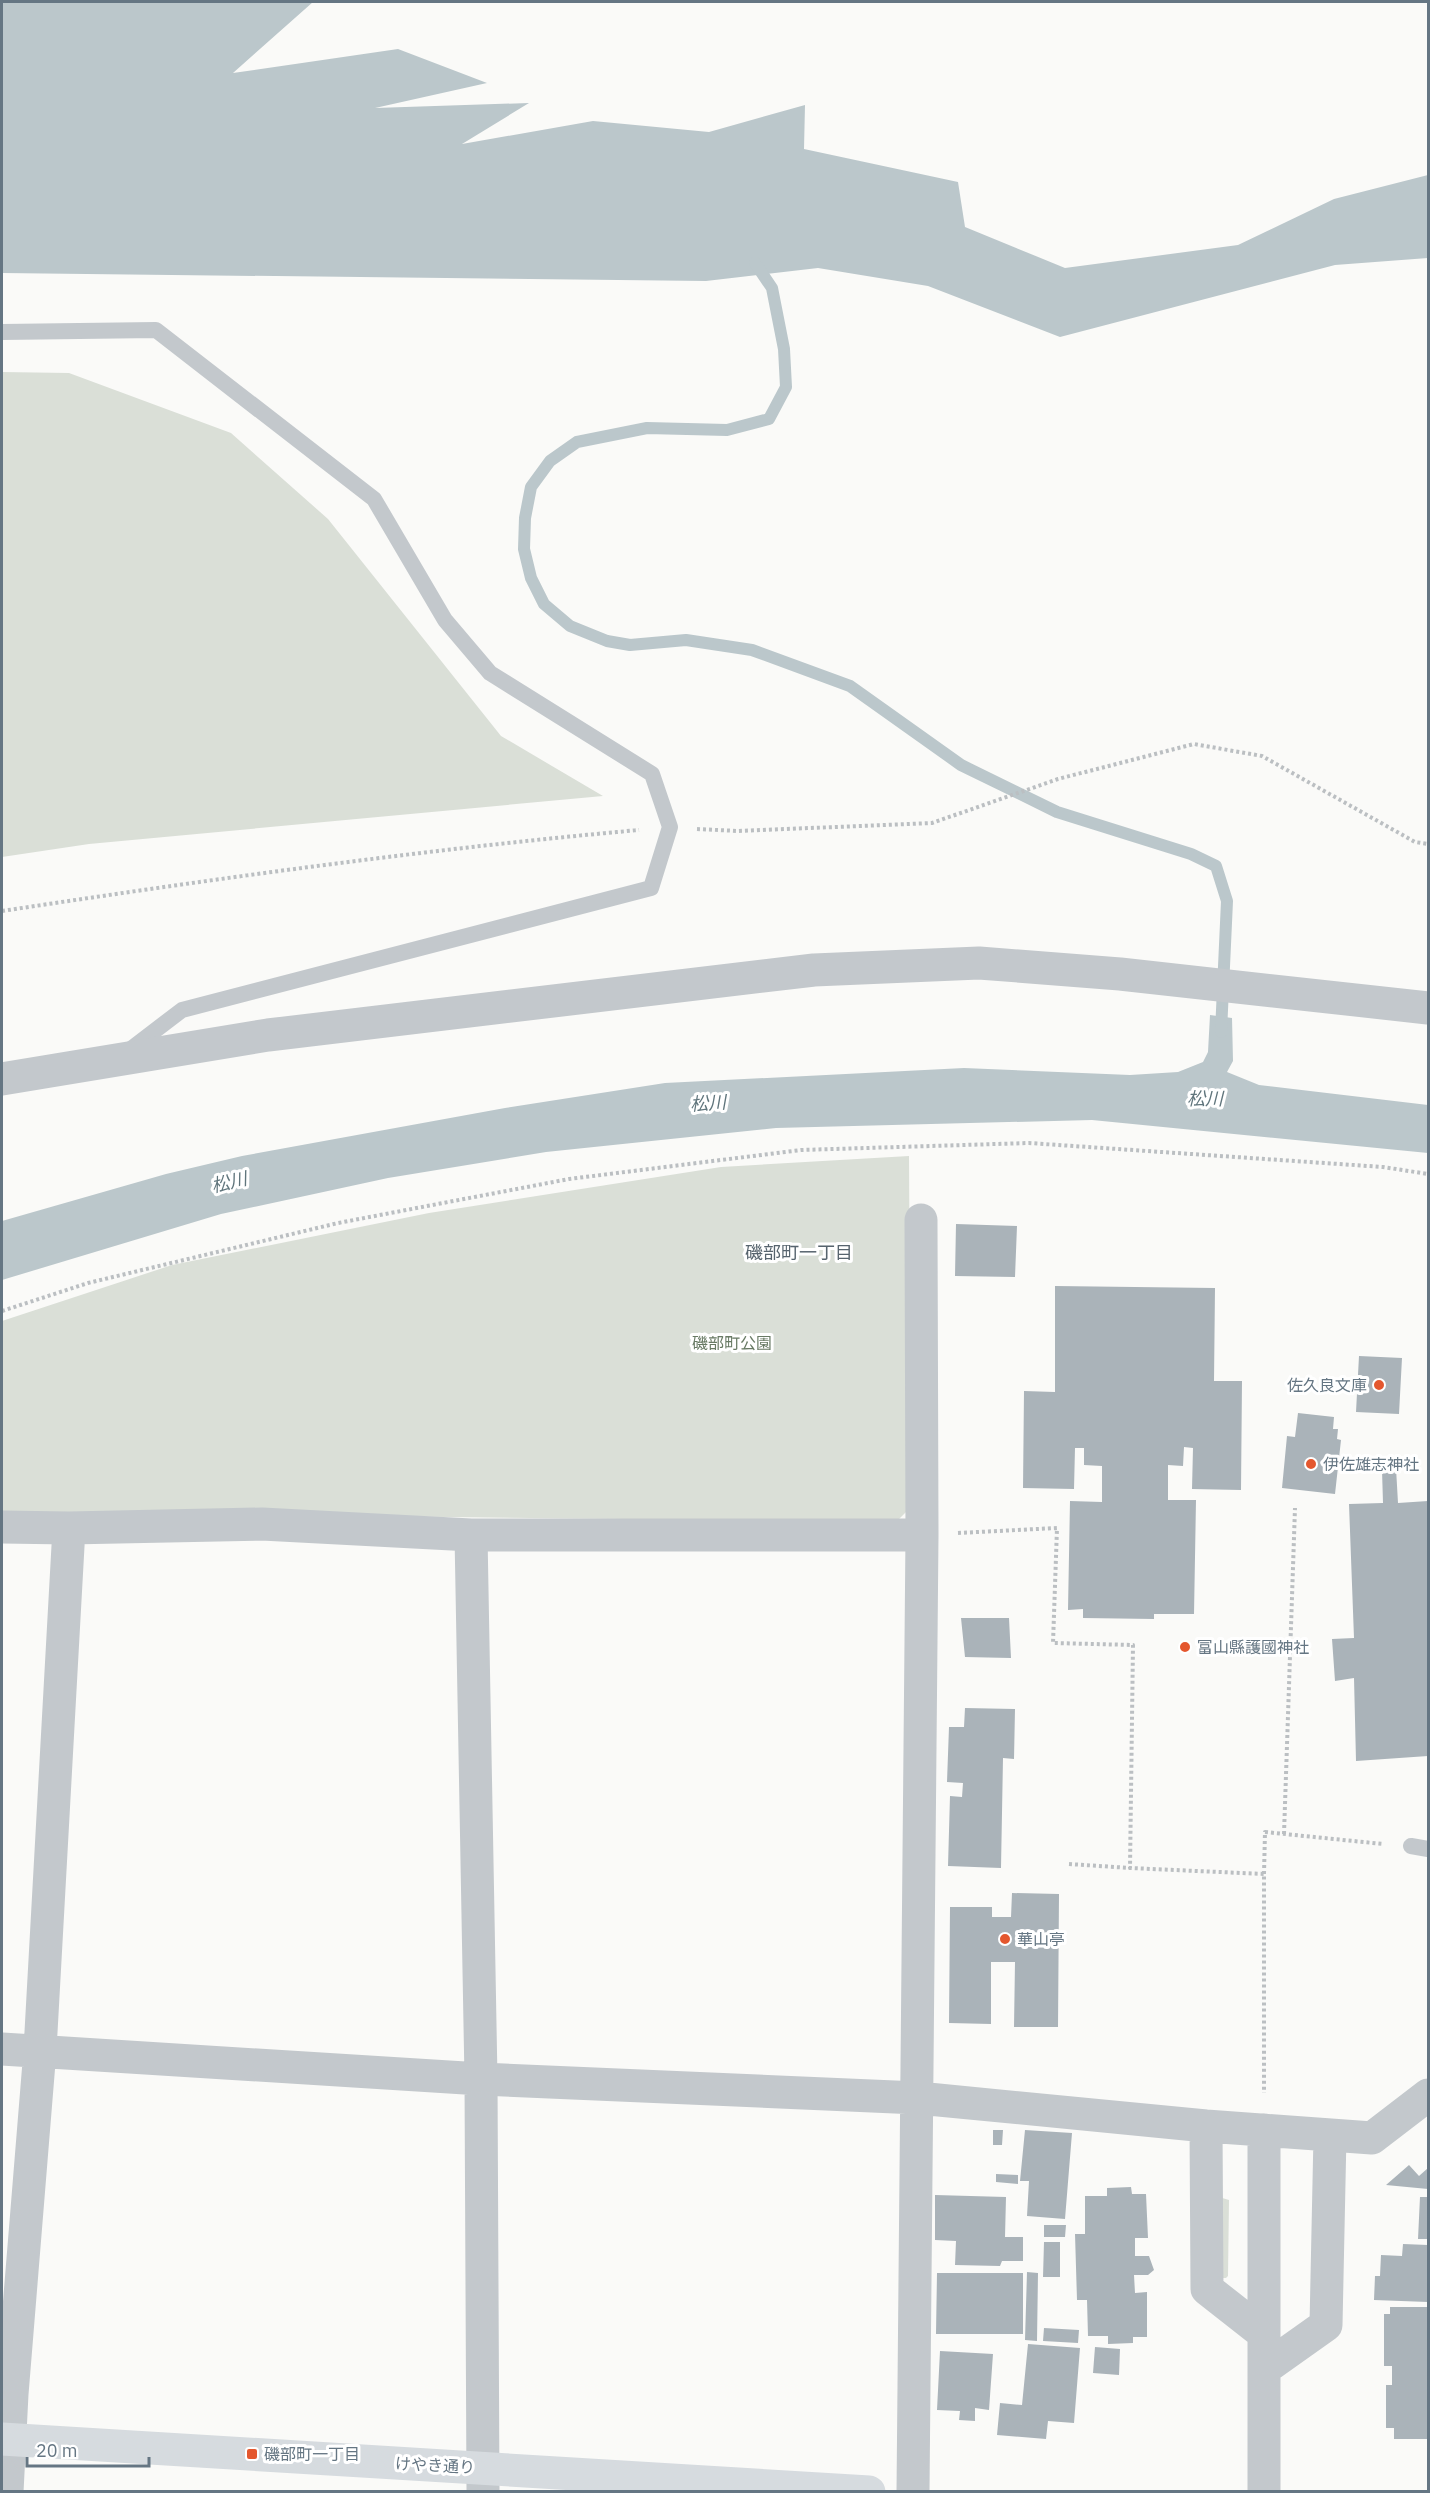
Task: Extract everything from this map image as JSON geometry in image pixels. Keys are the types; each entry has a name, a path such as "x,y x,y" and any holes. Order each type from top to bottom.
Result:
{"street":[{"path":"2,1079 268,1035 814,970 967,963 1120,974 1428,1008"},
{"path":"913,2492 922,1535 921,1220"},
{"path":"2,1527 262,1524 471,1535 922,1535"},
{"path":"7,2492 5,2440 40,2050 69,1528"},
{"path":"471,1535 481,2079 483,2480"},
{"path":"2,2049 481,2079 918,2098 1206,2126 1372,2138 1428,2095"},
{"path":"1206,2126 1207,2289 1263,2333"},
{"path":"1264,2130 1264,2492"},
{"path":"1264,2369 1326,2325 1330,2135"},
{"name":"けやき通り","path":"5,2440 483,2480 868,2492"}],"lane":[{"path":"2,332 156,330 374,499 444,620 490,673 652,774 670,827 651,888 182,1010 115,1062"},
{"path":"1411,1846 1428,1849"}],"path":[{"path":"2,911 172,886 550,838 670,827 738,831 932,823 1058,779 1194,744 1262,756 1415,842 1428,844"},
{"path":"2,1311 88,1283 338,1223 569,1179 801,1150 1029,1143 1383,1167 1428,1174"},
{"path":"1284,1834 1295,1508"},
{"path":"922,1535 1057,1528 1053,1643 1133,1645 1130,1868"},
{"path":"1264,2130 1265,1832 1411,1846"},
{"path":"1069,1864 1264,1874"}],"green space":[{"path":"2,372 69,373 231,433 328,519 501,736 603,796 89,844 2,857"},
{"name":"磯部町公園","path":"909,1156 911,1507 896,1522 2,1512 2,1321 172,1265 429,1213 721,1167"},
{"path":"1219,2197 1229,2200 1228,2276 1226,2278 1218,2278"}],"water":[{"path":"2,2 313,2 233,73 398,49 487,83 375,108 529,103 462,144 593,121 709,132 805,105 804,149 958,182 965,227 1065,268 1238,245 1334,199 1428,175 1428,258 1335,265 1060,337 928,286 818,268 706,281 2,273"},
{"name":"松川","path":"1210,1015 1232,1018 1233,1061 1227,1072 1259,1085 1428,1105 1428,1153 1092,1120 776,1128 546,1152 388,1178 221,1214 2,1280 2,1221 166,1174 242,1156 505,1108 665,1083 964,1068 1130,1075 1178,1072 1203,1062 1208,1052"}],"building":[{"path":"956,1224 1017,1226 1015,1277 955,1276"},
{"name":"富山縣護國神社","path":"1055,1286 1215,1288 1214,1381 1242,1381 1241,1490 1192,1489 1193,1448 1184,1447 1183,1466 1168,1465 1168,1500 1196,1500 1194,1614 1154,1614 1154,1619 1083,1618 1083,1609 1068,1610 1070,1501 1102,1502 1102,1466 1084,1465 1084,1448 1075,1448 1074,1489 1023,1488 1024,1391 1055,1392"},
{"name":"佐久良文庫","path":"1359,1356 1402,1358 1399,1414 1356,1412"},
{"name":"伊佐雄志神社","path":"1298,1413 1334,1417 1333,1429 1338,1429 1337,1439 1341,1440 1335,1494 1282,1488 1287,1436 1295,1437"},
{"path":"1396,1468 1398,1503 1428,1501 1428,1756 1356,1761 1354,1678 1335,1681 1332,1639 1354,1638 1349,1504 1383,1503 1382,1470"},
{"path":"961,1618 1009,1618 1011,1658 965,1657"},
{"path":"965,1708 1015,1709 1014,1759 1003,1758 1001,1868 948,1866 950,1796 962,1797 963,1783 947,1782 949,1727 964,1727"},
{"name":"華山亭","path":"1012,1893 1059,1894 1058,2027 1014,2027 1015,1962 991,1962 991,2024 949,2023 950,1907 992,1907 992,1917 1011,1917"},
{"path":"993,2130 1003,2130 1002,2145 993,2145"},
{"path":"1025,2130 1072,2133 1065,2219 1027,2216 1029,2181 1020,2181"},
{"path":"1409,2165 1419,2176 1428,2168 1428,2189 1386,2185"},
{"path":"996,2174 1018,2175 1018,2184 996,2182"},
{"path":"1131,2187 1132,2194 1146,2194 1148,2238 1135,2238 1135,2256 1149,2256 1154,2270 1148,2275 1134,2275 1135,2293 1147,2292 1147,2337 1133,2337 1133,2343 1108,2344 1108,2336 1088,2336 1087,2300 1077,2300 1075,2234 1085,2234 1085,2196 1107,2196 1107,2188"},
{"path":"935,2195 1006,2197 1005,2237 1023,2237 1023,2261 1002,2261 1000,2266 955,2265 956,2241 935,2240"},
{"path":"1420,2197 1428,2197 1428,2239 1418,2239"},
{"path":"1044,2225 1066,2225 1065,2237 1044,2237"},
{"path":"1044,2242 1060,2242 1060,2277 1043,2277"},
{"path":"1403,2244 1428,2245 1428,2302 1374,2300 1375,2276 1380,2276 1381,2255 1402,2256"},
{"path":"1027,2272 1038,2273 1037,2341 1025,2340"},
{"path":"937,2273 1023,2273 1023,2334 936,2334"},
{"path":"1390,2307 1428,2307 1428,2439 1394,2439 1394,2428 1386,2428 1386,2385 1392,2385 1392,2366 1384,2366 1384,2314 1390,2314"},
{"path":"1044,2328 1079,2330 1078,2343 1043,2341"},
{"path":"1028,2344 1080,2348 1074,2423 1048,2421 1046,2439 997,2435 1000,2403 1022,2405"},
{"path":"1095,2347 1120,2349 1119,2375 1093,2373"},
{"path":"940,2351 993,2354 989,2410 975,2408 975,2421 959,2420 960,2411 937,2410"}],"waterway":[{"path":"755,263 772,288 784,349 786,387 769,419 727,430 647,428 577,442 550,461 531,487 525,518 524,549 531,578 544,604 570,626 607,641 630,645 686,640 752,650 850,686 961,765 1057,812 1191,854 1216,866 1227,901 1221,1032"}],"place":[{"name":"佐久良文庫","path":"1379,1385"},
{"name":"伊佐雄志神社","path":"1311,1464"},
{"name":"富山縣護國神社","path":"1185,1647"},
{"name":"華山亭","path":"1005,1939"},
{"name":"磯部町一丁目","path":"252,2454"}],"district":[{"name":"磯部町一丁目","path":"799,1252"}]}
